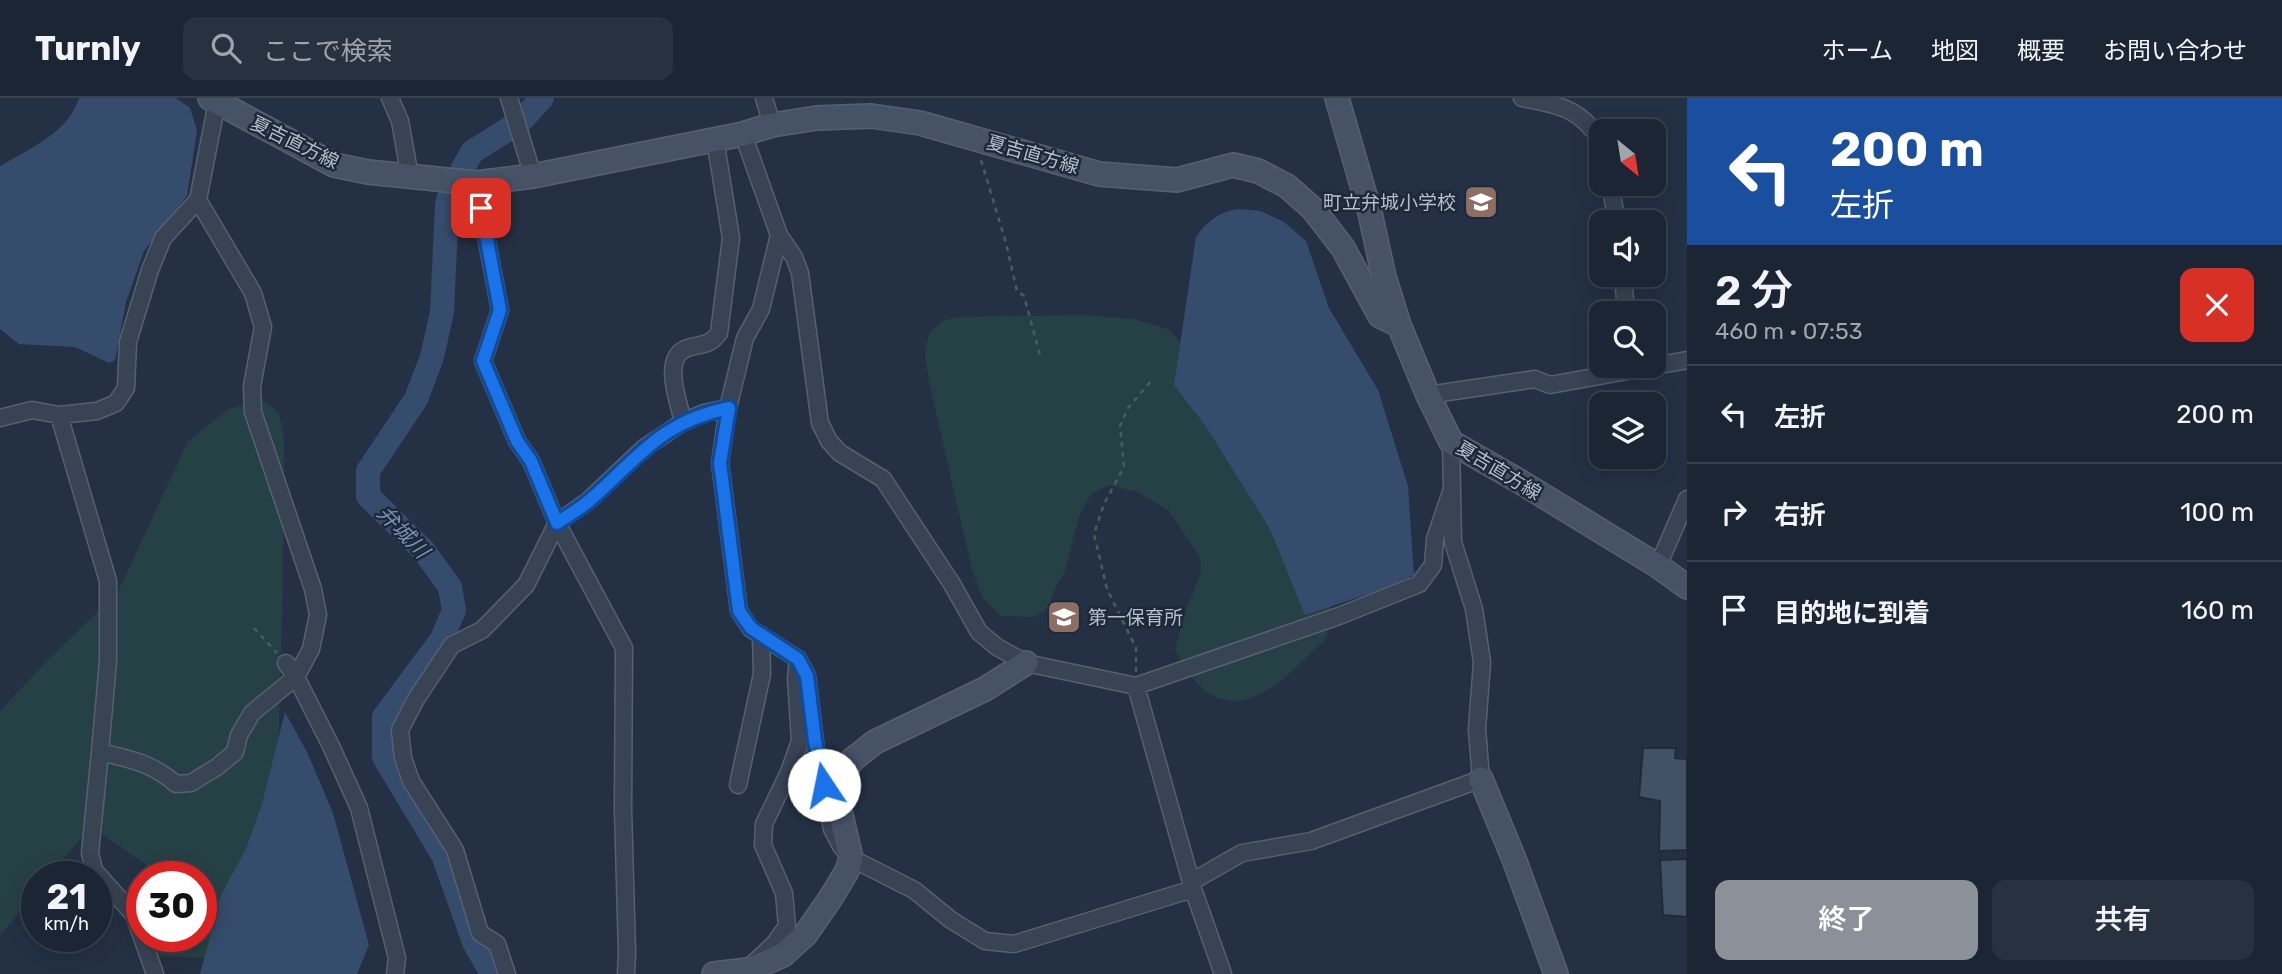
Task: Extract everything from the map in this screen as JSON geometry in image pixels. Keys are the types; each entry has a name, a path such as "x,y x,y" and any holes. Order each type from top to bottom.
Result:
{"main road":[{"path":"1337,98 1399,324"},
{"name":"夏吉直方線","path":"214,100 334,165 368,172 476,183 533,176 743,134 772,125 817,118 871,116 920,123 1099,174 1177,180 1233,165 1258,171 1287,186 1313,209 1343,248 1380,316 1399,324 1451,442 1658,566 1687,587"},
{"path":"729,973 783,955 805,936 847,871 850,858 837,798 841,778 852,760 875,742 985,689 1026,663"},
{"path":"1481,779 1556,974"}],"street":[{"path":"390,98 419,178"},
{"path":"509,98 533,176"},
{"path":"764,98 772,125"},
{"path":"1522,98 1556,105 1577,113 1589,124"},
{"path":"0,418 32,410 59,415 97,411 116,403 125,388 128,342 150,270 163,238 198,200 214,100"},
{"path":"743,134 779,235 794,257 800,272 820,423 829,441 840,453 883,479 952,584 979,632 997,647 1026,663 1136,686 1339,616 1419,584 1433,565 1435,539 1452,489"},
{"path":"683,422 672,366 685,349 704,345 715,339 719,333 731,238 715,139"},
{"path":"476,183 500,310 483,361 517,441 531,461 557,523 624,648 625,974"},
{"path":"100,752 147,764 160,770 176,783 191,783 217,767 235,752 239,734 252,713 296,677 311,649 318,615 313,589 253,412 252,386 263,327 253,293 198,200"},
{"path":"779,235 761,309 745,338 720,463 739,611 751,628 798,659 807,676 815,741 832,829 841,846 850,858 914,890 951,920 985,940 1014,944 1192,886 1242,853 1311,841 1481,779 1477,729 1482,662 1474,609 1453,542 1451,442"},
{"path":"1666,363 1687,360"},
{"path":"1428,395 1535,379 1550,385 1589,377"},
{"path":"507,974 497,944 480,933 455,850 411,781 402,758 400,730 416,699 452,645 482,630 526,585 557,523 588,501 644,448 683,422 704,413 729,408"},
{"path":"59,415 108,581 108,661 90,853 94,870 135,915 155,974"},
{"path":"1658,566 1687,499"},
{"path":"738,785 762,674 761,635"},
{"path":"729,973 775,943 786,926 784,893 763,845 764,824 789,772 800,741 796,678 798,659"},
{"path":"286,663 296,677 359,807 397,958 395,974"},
{"path":"1136,686 1192,886 1223,974"}],"path":[{"path":"975,138 1017,291 1024,296 1041,359"},
{"path":"1136,686 1136,648 1107,589 1094,534 1104,504 1124,467 1120,426 1128,408 1150,382"},
{"path":"254,628 286,663"}],"green space":[{"path":"1082,315 1133,319 1171,331 1185,350 1331,598 1329,631 1325,639 1283,679 1259,694 1234,701 1221,699 1205,691 1183,665 1175,649 1187,607 1201,573 1200,557 1168,510 1137,492 1110,485 1091,494 1079,516 1065,571 1048,608 1035,617 1001,616 982,597 972,570 929,382 925,354 929,333 942,321 957,317"},
{"path":"262,400 279,413 284,439 283,589 274,896 217,950 217,861 140,861 91,826 61,861 21,861 21,910 0,936 0,711 118,592 188,441 229,409"},
{"path":"152,952 214,952 208,958 151,956"}],"water":[{"path":"79,98 176,98 190,108 197,130 187,196 144,251 126,302 115,360 109,363 75,347 19,344 0,329 0,166 57,130 74,110"},
{"path":"1238,209 1261,211 1284,222 1306,241 1329,308 1378,390 1408,486 1414,575 1386,588 1305,615 1270,529 1205,425 1174,385 1196,237 1214,218"},
{"path":"285,712 307,752 333,813 369,945 357,974 200,974 206,952 217,952 217,910 221,895 246,849 262,804"}],"building":[{"path":"1643,748 1676,748 1675,758 1687,759 1687,850 1659,851 1660,801 1639,797"},
{"path":"1687,859 1687,917 1663,915 1660,860"}],"waterway":[{"name":"弁城川","path":"492,974 474,942 443,855 384,757 384,717 442,639 454,610 450,587 424,551 368,496 368,471 416,399 432,357 442,312 447,205 451,190 472,152 521,121 542,98"}],"place":[{"name":"町立弁城小学校","path":"1481,202"},
{"name":"第一保育所","path":"1064,617"}],"route":[{"path":"481,208 500,310 483,361 517,441 531,461 557,523 588,501 644,448 683,422 704,413 729,408 720,463 739,611 751,628 798,659 807,676 815,741 824,785"}]}
